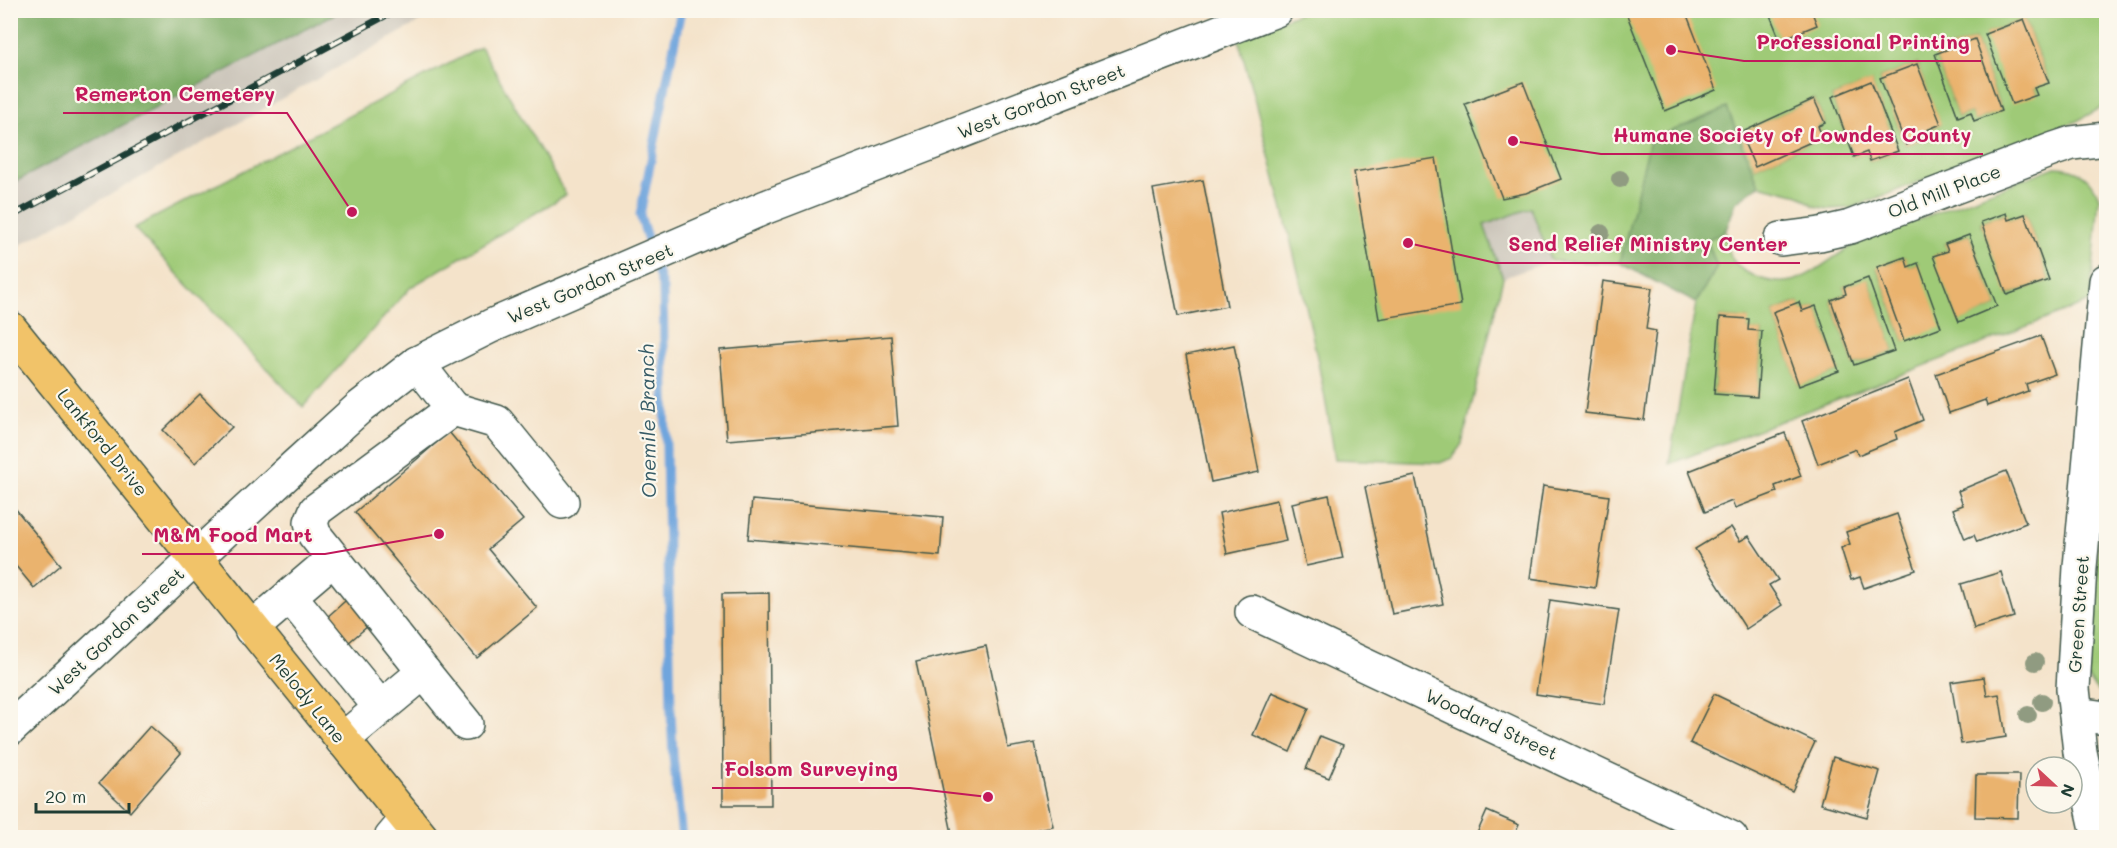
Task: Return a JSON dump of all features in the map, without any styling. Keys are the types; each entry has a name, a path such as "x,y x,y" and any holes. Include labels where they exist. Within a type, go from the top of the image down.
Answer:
{"main road":[{"name":"Lankford Drive","path":"10,328 195,556"},
{"name":"Melody Lane","path":"195,556 251,629 342,740 407,831"}],"street":[{"name":"West Gordon Street","path":"10,729 195,556 322,442 417,363 491,326 766,207 1276,10"},
{"name":"Old Mill Place","path":"1781,238 1820,234 1850,227 2054,148 2072,143 2106,139"},
{"name":"Green Street","path":"2098,837 2080,752 2091,716 2073,689 2080,567 2106,281"},
{"path":"417,363 453,409 497,422 562,502"},
{"path":"453,409 316,510 311,522 314,534 333,559 466,724"},
{"path":"322,442 354,480"},
{"path":"251,629 333,559"},
{"path":"290,596 380,707"},
{"name":"Woodard Street","path":"1252,612 1731,837"},
{"path":"342,740 424,672"}],"shaded area":[{"path":"340,11 439,11 11,250 11,184"},
{"path":"1531,207 1551,261 1503,278 1484,225"}],"green space":[{"path":"11,10 340,10 340,11 11,184"},
{"path":"1307,10 2106,11 2106,101 2101,108 2077,121 1851,208 1828,209 1814,206 1799,195 1759,185 1727,108 1651,140 1620,263 1551,261 1531,208 1484,225 1503,278 1462,444 1452,458 1440,463 1335,459 1305,300 1238,37","holes":["2024,19 2049,82 2034,88 2037,94 1986,34","1975,39 2001,110 1975,121 1971,112 1958,117 1935,54","1917,64 1940,124 1927,130 1929,136 1906,145 1880,78","1871,82 1898,151 1870,161 1867,152 1854,157 1832,97","1814,99 1825,123 1818,126 1822,137 1755,167 1741,133"]},
{"path":"481,47 566,195 411,287 303,407 134,228"},
{"path":"1727,108 1759,185 1736,202 1726,230 1707,240 1717,267 1696,303 1620,263 1650,140"},
{"path":"2055,167 2077,171 2083,175 2092,184 2099,198 2090,302 1669,464 1696,303 1717,267 1706,240 1726,230 1728,249 1742,270 1765,280 1780,282 1806,276 1858,243","holes":["2005,213 2008,220 2025,214 2049,280 2008,295 1981,222","1969,235 1997,306 1959,321 1934,256 1948,251 1945,244","1904,257 1908,267 1918,263 1904,341 1877,268","1868,279 1894,351 1854,365 1831,300 1846,294 1844,287","1798,302 1802,311 1816,306 1839,371 1799,385 1773,312","1720,317 1748,319 1748,330 1762,332 1757,397 1714,394"]},
{"path":"2106,452 2106,697 2097,691 2087,676"}],"building":[{"path":"1625,10 1685,10 1716,90 1665,111"},
{"path":"1768,10 1811,10 1817,25 1780,40"},
{"path":"2024,19 2049,83 2034,88 2037,95 2012,104 1985,34"},
{"path":"1975,39 2001,111 1974,121 1971,112 1958,117 1935,54"},
{"path":"1917,64 1941,124 1927,130 1930,136 1906,145 1880,78"},
{"path":"1871,81 1898,151 1870,161 1867,152 1854,157 1832,97"},
{"path":"1523,82 1561,179 1526,193 1502,198 1465,104"},
{"path":"1814,99 1825,123 1818,126 1822,137 1755,167 1740,133"},
{"path":"1436,158 1461,305 1379,319 1354,172"},
{"path":"1203,180 1227,306 1178,316 1153,189"},
{"path":"2006,213 2008,220 2025,214 2049,280 2007,295 1981,222"},
{"path":"1969,235 1997,306 1959,322 1933,256 1948,251 1945,244"},
{"path":"1905,257 1908,267 1918,263 1941,327 1904,341 1877,267"},
{"path":"1868,278 1894,351 1854,365 1831,300 1846,294 1844,287"},
{"path":"1603,281 1652,288 1646,329 1656,331 1644,420 1585,413"},
{"path":"1799,302 1802,311 1816,306 1839,371 1799,386 1773,312"},
{"path":"1720,317 1749,319 1748,330 1762,331 1757,397 1714,394"},
{"path":"891,336 898,426 727,440 720,350"},
{"path":"2041,336 2055,374 2026,384 2028,391 1987,406 1985,400 1949,413 1936,374"},
{"path":"1234,345 1259,472 1211,482 1186,355"},
{"path":"1908,379 1923,420 1895,432 1897,439 1858,455 1856,449 1818,464 1802,421"},
{"path":"200,394 232,427 195,463 163,430"},
{"path":"449,432 523,520 488,549 537,608 477,658 355,512"},
{"path":"1785,433 1801,476 1775,486 1777,492 1735,508 1732,501 1705,512 1689,471"},
{"path":"2006,471 2026,523 1977,542 1974,535 1965,539 1953,509 1963,505 1958,491"},
{"path":"1415,476 1443,604 1392,614 1365,487"},
{"path":"1543,486 1609,496 1595,588 1530,578"},
{"path":"1329,495 1343,558 1306,566 1292,503"},
{"path":"752,500 943,517 940,556 748,539"},
{"path":"1277,500 1286,541 1227,554 1219,513"},
{"path":"10,502 61,565 34,588 10,559"},
{"path":"1897,514 1916,570 1864,588 1860,577 1851,580 1841,548 1850,544 1846,532"},
{"path":"1731,527 1740,541 1749,536 1778,580 1769,585 1782,605 1746,629 1695,549"},
{"path":"2001,572 2014,617 1974,629 1961,584"},
{"path":"769,593 771,805 723,805 722,594"},
{"path":"353,594 375,620 348,643 326,618"},
{"path":"1550,600 1619,610 1604,704 1536,694"},
{"path":"986,646 1008,748 1035,743 1053,826 1000,838 953,838 916,662"},
{"path":"1984,677 1987,696 1999,694 2006,737 1961,744 1951,682"},
{"path":"1272,692 1309,708 1290,752 1253,735"},
{"path":"1714,694 1815,742 1792,791 1690,743"},
{"path":"150,726 181,753 130,812 99,783"},
{"path":"1320,736 1343,745 1329,778 1306,769"},
{"path":"1833,757 1880,771 1867,817 1820,804"},
{"path":"1976,775 2019,775 2018,818 1975,817"},
{"path":"1487,811 1519,825 1513,838 1475,838"}],"waterway":[{"name":"Onemile Branch","path":"681,10 640,215 663,289 671,711 673,756 682,838"}],"railway":[{"path":"10,217 396,10"}],"place":[{"name":"Professional Printing","path":"1671,50"},
{"name":"Humane Society of Lowndes County","path":"1513,141"},
{"name":"Remerton Cemetery","path":"352,212"},
{"name":"Send Relief Ministry Center","path":"1408,243"},
{"name":"M&M Food Mart","path":"439,534"},
{"name":"Folsom Surveying","path":"988,797"}]}
